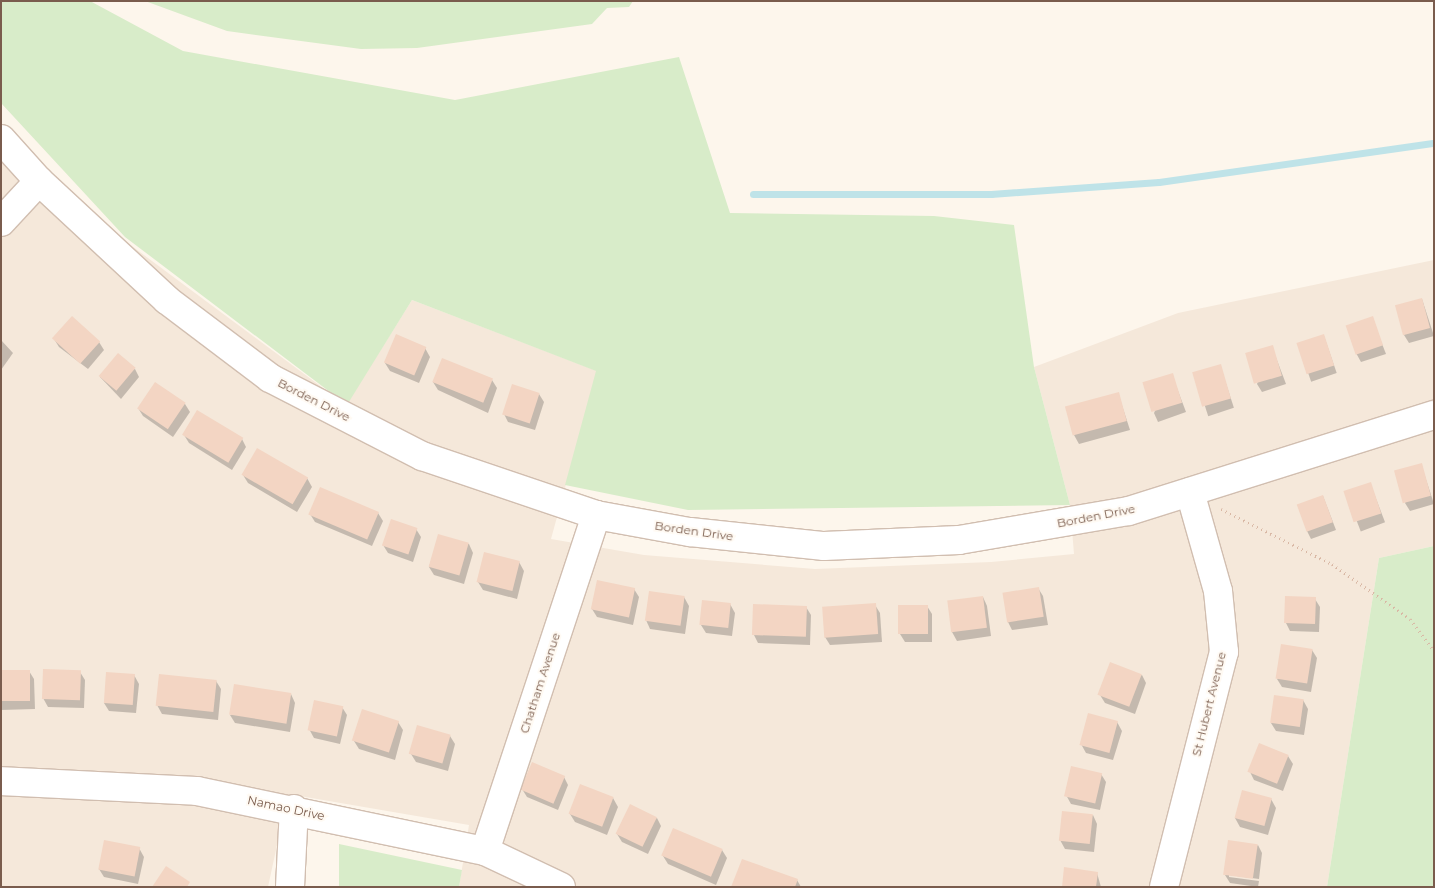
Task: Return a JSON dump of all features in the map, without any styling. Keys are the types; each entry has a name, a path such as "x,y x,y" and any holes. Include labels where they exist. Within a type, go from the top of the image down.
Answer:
{"street":[{"name":"Borden Drive","path":"1,139 39,181 166,300 270,378 422,456 596,515 690,532 824,546 959,540 1130,511 1434,414"},
{"path":"1,222 39,181"},
{"name":"St Hubert Avenue","path":"1164,887 1224,652 1218,591 1190,492"},
{"name":"Chatham Avenue","path":"485,851 596,515"},
{"name":"Namao Drive","path":"1,781 196,790 294,809 485,851 561,887"},
{"path":"290,887 294,809"}],"path":[{"path":"1190,492 1253,527 1332,564 1410,620 1434,651"}],"shaded area":[{"path":"1,139 28,169 346,405 412,300 597,371 551,539 644,555 815,569 991,562 1074,554 1070,505 1034,367 1178,313 1434,260 1434,546 1379,558 1327,887 459,887 469,825 288,794 268,887 1,887"}],"green space":[{"path":"1,1 90,1 183,51 455,100 679,57 730,213 934,216 1014,225 1034,367 1070,505 688,510 565,485 596,371 412,300 347,405 125,237 1,103"},
{"path":"145,1 633,1 629,7 607,8 592,24 417,48 361,49 227,31"},
{"path":"1434,546 1434,887 1327,887 1379,558"},
{"path":"339,844 462,870 459,887 339,887"}],"building":[{"path":"1422,298 1430,328 1403,335 1395,305"},
{"path":"72,316 100,341 80,364 52,338"},
{"path":"1373,316 1383,345 1356,355 1346,325"},
{"path":"396,334 426,347 414,375 384,363"},
{"path":"1324,334 1334,365 1307,374 1296,343"},
{"path":"1273,345 1282,376 1254,384 1245,353"},
{"path":"118,353 136,368 116,391 99,376"},
{"path":"442,358 493,379 483,403 432,382"},
{"path":"1221,364 1231,399 1202,407 1192,372"},
{"path":"1173,373 1182,403 1151,412 1142,382"},
{"path":"155,382 186,403 168,429 137,409"},
{"path":"512,384 540,393 530,423 502,414"},
{"path":"1119,392 1127,421 1073,435 1065,406"},
{"path":"197,410 243,438 228,463 182,435"},
{"path":"257,448 308,478 293,504 242,475"},
{"path":"1422,463 1431,496 1403,503 1394,471"},
{"path":"1371,482 1381,513 1354,522 1343,491"},
{"path":"320,487 379,512 367,540 308,515"},
{"path":"1323,495 1333,522 1307,532 1297,505"},
{"path":"391,519 417,528 408,555 382,545"},
{"path":"438,534 469,543 459,576 429,567"},
{"path":"484,552 520,561 512,591 477,582"},
{"path":"597,580 635,588 629,617 591,609"},
{"path":"1039,587 1044,617 1007,622 1002,593"},
{"path":"649,591 685,596 680,626 645,621"},
{"path":"983,596 987,628 951,632 947,600"},
{"path":"1285,596 1316,597 1315,624 1284,623"},
{"path":"702,600 731,603 728,628 699,625"},
{"path":"876,603 878,634 824,638 822,607"},
{"path":"753,604 807,606 806,637 752,635"},
{"path":"898,605 928,605 928,634 898,634"},
{"path":"1281,644 1313,649 1307,684 1276,679"},
{"path":"1110,662 1142,674 1129,707 1097,695"},
{"path":"43,669 81,670 80,700 42,699"},
{"path":"1,670 30,670 30,701 1,701"},
{"path":"106,672 135,674 133,705 104,703"},
{"path":"159,674 217,680 213,712 156,706"},
{"path":"234,684 291,693 286,724 229,715"},
{"path":"1274,695 1304,699 1300,727 1270,723"},
{"path":"314,700 343,706 337,737 308,730"},
{"path":"362,709 399,721 389,752 352,740"},
{"path":"1088,713 1118,721 1109,753 1079,745"},
{"path":"417,725 451,735 442,763 409,754"},
{"path":"1259,743 1289,755 1277,784 1247,772"},
{"path":"532,762 565,776 553,804 520,790"},
{"path":"1071,766 1102,773 1095,803 1064,796"},
{"path":"580,784 614,797 602,827 569,814"},
{"path":"1242,790 1272,798 1264,826 1234,818"},
{"path":"630,804 657,817 642,847 616,834"},
{"path":"1062,811 1093,814 1090,844 1059,841"},
{"path":"673,828 723,849 711,877 661,856"},
{"path":"104,840 140,847 135,877 98,869"},
{"path":"1228,840 1258,844 1253,879 1223,875"},
{"path":"742,859 798,879 795,887 731,887"},
{"path":"166,866 190,882 187,887 152,887"},
{"path":"1064,867 1098,872 1096,887 1062,887"}],"waterway":[{"path":"753,194 991,194 1159,182 1434,143"}]}
